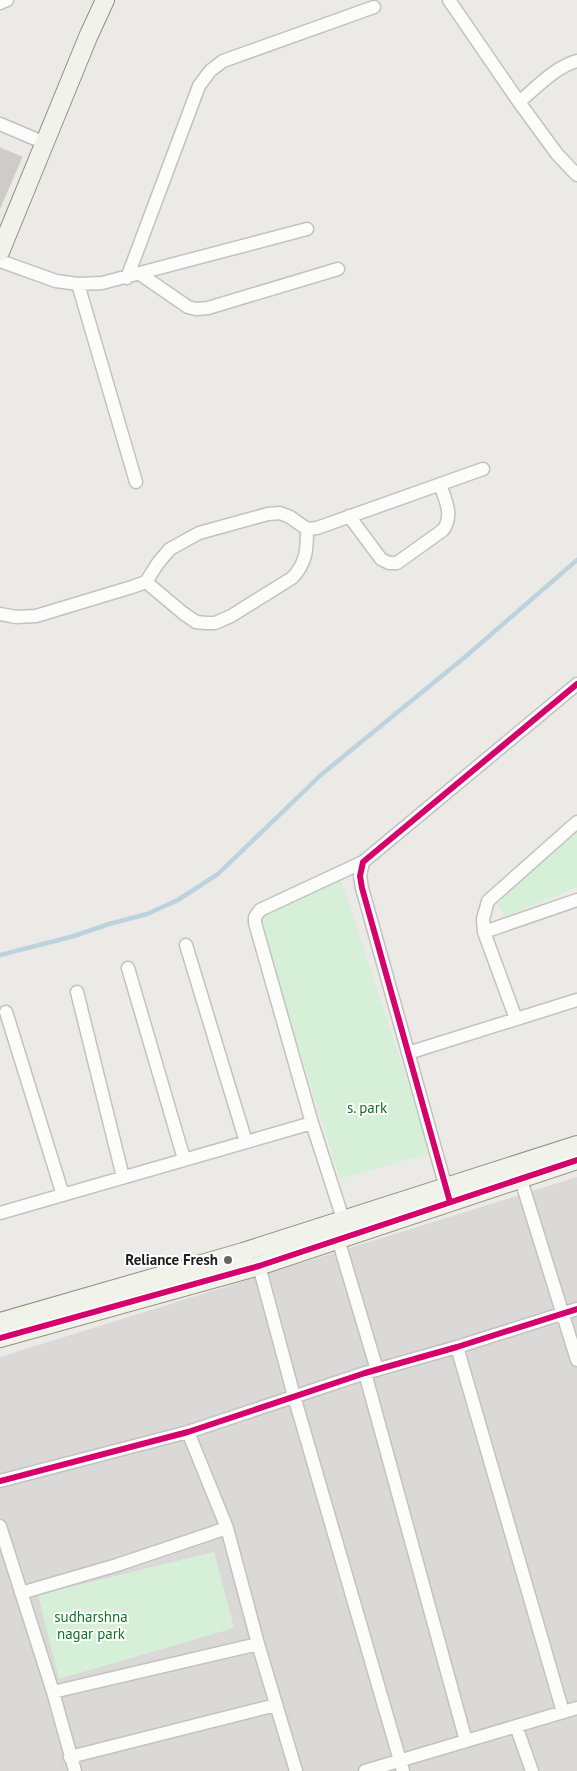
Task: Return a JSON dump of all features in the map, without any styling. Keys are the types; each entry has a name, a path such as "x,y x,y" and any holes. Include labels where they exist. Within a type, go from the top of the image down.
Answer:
{"street":[{"path":"0,3 7,0"},
{"path":"0,252 88,36 105,0"},
{"path":"449,0 557,154 577,175"},
{"path":"127,278 199,86 210,70 223,61 374,7"},
{"path":"519,102 558,71 577,61"},
{"path":"0,124 45,143"},
{"path":"0,261 56,281 78,284 102,283 127,278 307,229"},
{"path":"140,274 181,304 196,309 208,308 338,269"},
{"path":"78,284 136,482"},
{"path":"0,614 16,617 36,616 146,582 170,549 199,533 268,514 280,514 290,517 307,528 317,528 483,469"},
{"path":"349,516 382,559 389,563 397,563 443,530 449,522 449,512 440,484"},
{"path":"146,582 196,622 215,623 231,616 297,573 302,567 307,552 307,528"},
{"path":"343,1219 312,1123 255,923 255,917 260,910 363,862 577,684"},
{"path":"516,1018 484,932 483,918 488,901 577,822"},
{"path":"363,862 360,876 362,888 447,1194"},
{"path":"484,932 577,900"},
{"path":"186,945 246,1142"},
{"path":"128,968 184,1160"},
{"path":"77,992 123,1177"},
{"path":"408,1053 577,1000"},
{"path":"6,1012 63,1194"},
{"path":"0,1213 312,1123"},
{"path":"0,1338 259,1266 338,1240 447,1194 577,1145"},
{"path":"0,1322 244,1252 343,1219 447,1194 521,1180 577,1160"},
{"path":"521,1180 577,1360"},
{"path":"338,1240 466,1741"},
{"path":"259,1266 294,1396 402,1766"},
{"path":"0,1481 188,1432 294,1396 577,1309"},
{"path":"457,1347 563,1712"},
{"path":"188,1432 226,1528 296,1771"},
{"path":"0,1526 53,1692 75,1771"},
{"path":"21,1593 117,1565 226,1528"},
{"path":"53,1692 258,1644"},
{"path":"70,1757 276,1705"},
{"path":"364,1771 402,1766 466,1741 577,1708"},
{"path":"516,1726 532,1771"}],"shaded area":[{"path":"577,1177 577,1771 0,1771 0,1357"}],"green space":[{"path":"577,832 577,887 506,916 498,906 506,892"},
{"name":"s. park","path":"339,874 431,1153 340,1179 254,905"},
{"name":"sudharshna nagar park","path":"214,1552 234,1628 59,1679 38,1595"}],"building":[{"path":"0,148 22,157 0,208"}],"waterway":[{"path":"0,955 74,936 147,914 178,900 218,874 322,774 465,657 577,560"}],"cycle path":[{"path":"450,1202 362,888 360,876 363,862 577,684"},
{"path":"0,1338 259,1266 577,1160"},
{"path":"0,1481 188,1432 365,1373 457,1347 577,1309"}],"place":[{"name":"Reliance Fresh","path":"228,1260"}]}
